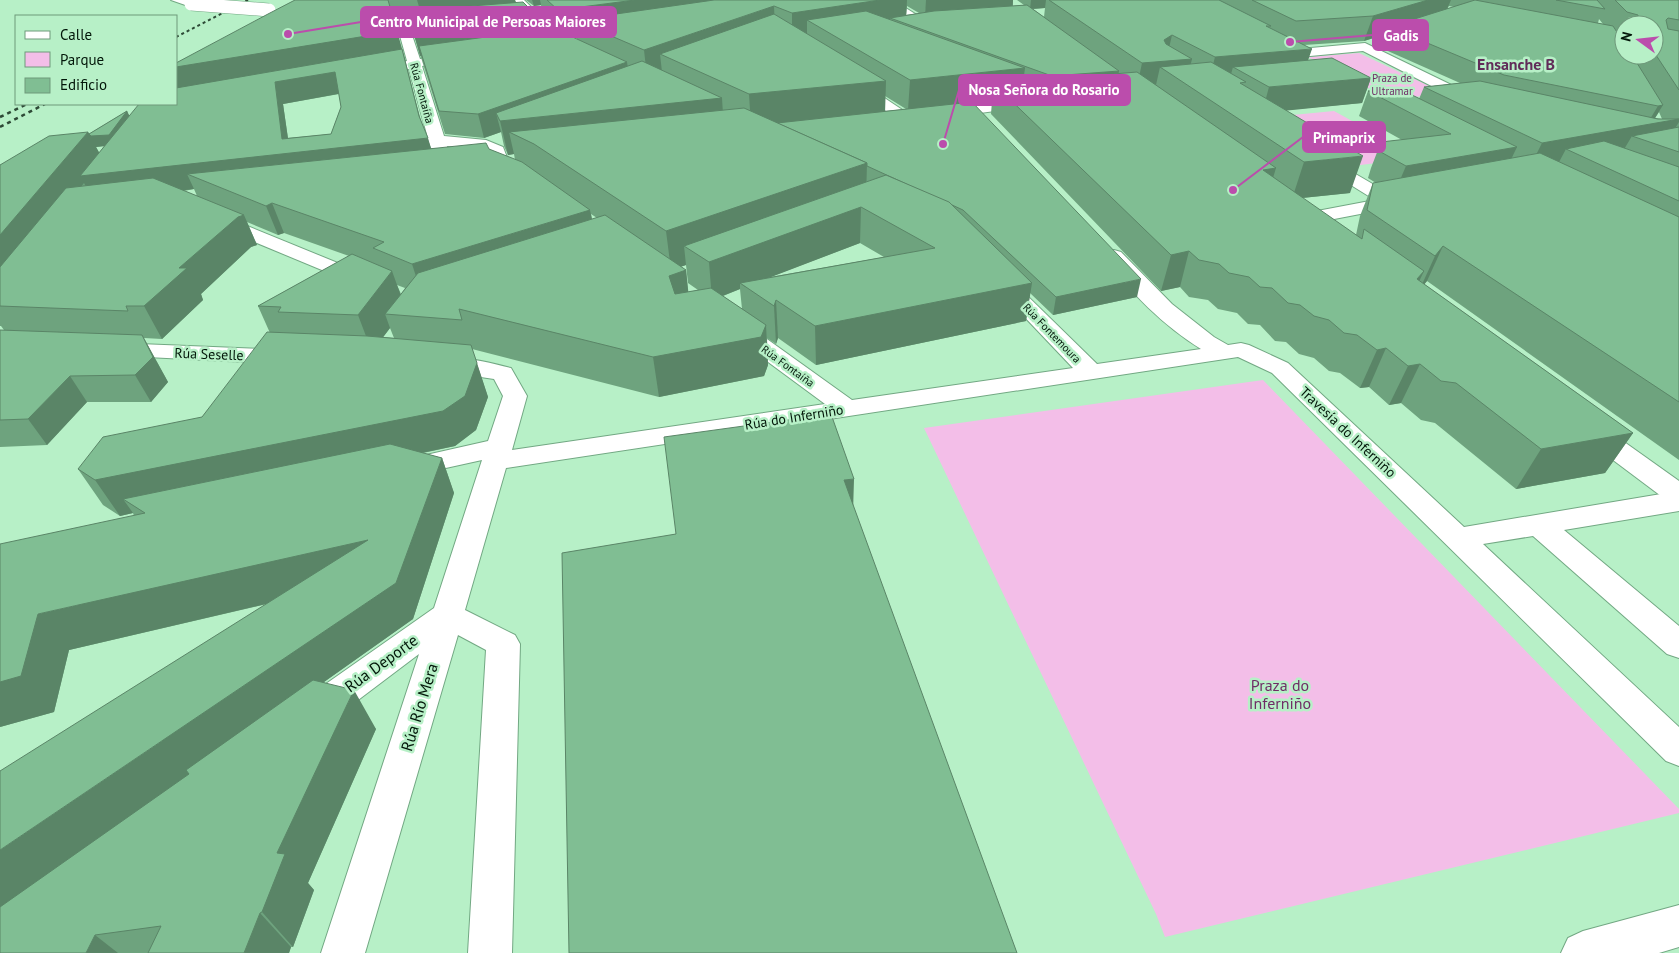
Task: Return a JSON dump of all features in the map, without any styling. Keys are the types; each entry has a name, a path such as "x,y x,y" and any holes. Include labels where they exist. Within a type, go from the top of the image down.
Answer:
{"street":[{"path":"885,0 928,21 904,25"},
{"path":"184,1 228,7 274,10"},
{"path":"514,7 530,13 559,42 594,59"},
{"path":"530,13 550,10"},
{"path":"346,17 422,23 462,19"},
{"name":"Rúa Fontaíña","path":"402,22 435,140 486,145"},
{"path":"540,44 588,38"},
{"path":"1314,67 1285,52 1365,48 1382,42"},
{"path":"1365,48 1467,98 1486,102"},
{"path":"358,73 474,54"},
{"path":"839,75 905,117"},
{"path":"876,120 1044,99 1022,91"},
{"path":"1439,101 1467,98"},
{"path":"975,109 989,123"},
{"path":"486,145 505,137"},
{"path":"430,171 453,169 435,140"},
{"path":"486,145 497,151 491,165"},
{"path":"1306,150 1392,203"},
{"path":"491,165 517,162"},
{"path":"491,165 503,171 535,176"},
{"path":"1327,236 1295,213 1392,203 1421,198"},
{"path":"197,211 385,289"},
{"path":"1103,244 1166,314 1197,338 1223,352"},
{"name":"Rúa Fontemoura","path":"994,273 1091,372 1223,352"},
{"name":"Rúa Fontaíña","path":"725,320 848,409"},
{"name":"Rúa Seselle","path":"97,349 311,358"},
{"name":"Travesía do Inferniño","path":"1223,352 1241,350 1280,368 1679,750"},
{"path":"419,364 467,367 503,373 516,396 499,454"},
{"name":"Rúa do Inferniño","path":"376,474 499,454 848,409 1091,372"},
{"path":"1576,420 1679,496"},
{"name":"Rúa Río Mera","path":"343,953 447,614 499,454"},
{"path":"1459,538 1679,501"},
{"path":"1539,525 1679,645"},
{"path":"447,614 503,644 490,953"},
{"name":"Rúa Deporte","path":"287,732 447,614"},
{"path":"1583,953 1679,926"}],"green space":[{"name":"Praza de Ultramar","path":"1359,53 1446,94 1390,99 1308,57"},
{"path":"1334,111 1419,158 1352,166 1272,117"},
{"name":"Praza do Inferniño","path":"1263,380 1679,809 1679,813 1165,937 1156,914 924,428"}],"building":[{"path":"295,0 388,0 397,31 178,67 178,62"},
{"path":"547,0 635,0 558,10"},
{"path":"714,0 880,0 792,13 774,6 644,50 574,20"},
{"path":"1049,0 1219,0 1312,49 1215,57 1172,35 1164,40 1166,44 1192,59 1142,63"},
{"path":"1252,0 1428,0 1373,16 1296,21"},
{"path":"1475,0 1613,26 1614,65 1638,65 1663,105 1658,106 1504,75 1389,27"},
{"path":"1556,0 1597,0 1605,9"},
{"path":"1615,0 1679,0 1679,20 1668,18 1666,20 1668,29 1679,31 1679,90 1663,65 1664,15 1638,15 1627,12"},
{"path":"523,2 542,21 415,38 407,11"},
{"path":"1027,5 1119,71 1052,76 890,18 934,11"},
{"path":"866,11 1025,68 910,80 807,20"},
{"path":"774,14 886,81 749,94 660,54"},
{"path":"553,28 627,62 478,114 439,111 419,46"},
{"path":"402,49 419,116 428,138 80,176 138,105 178,105 178,88","holes":["335,72 341,107 331,134 282,139 275,82"]},
{"path":"1332,58 1371,78 1269,87 1233,67"},
{"path":"642,61 722,98 500,121 496,113"},
{"path":"1211,62 1246,82 1240,83 1363,156 1304,162 1160,67"},
{"path":"1137,72 1276,168 1263,170 1362,239 1364,229 1424,271 1417,279 1633,433 1541,449 1456,383 1441,381 1420,364 1408,366 1386,348 1377,350 1357,335 1344,333 1329,320 1314,316 1300,305 1288,303 1272,288 1260,287 1249,277 1229,273 1219,264 1199,260 1189,251 1171,255 994,84"},
{"path":"1480,81 1658,119 1679,119 1542,143 1424,87"},
{"path":"1398,88 1517,147 1406,166 1379,151 1381,142 1451,134 1368,91"},
{"path":"972,102 1141,279 1056,297 963,210 867,166 867,163 777,123"},
{"path":"744,108 867,163 666,231 534,144 509,132"},
{"path":"127,111 109,135 91,136 89,134"},
{"path":"1679,127 1679,152 1632,136"},
{"path":"88,132 0,235 0,165 49,136"},
{"path":"1604,141 1679,167 1679,201 1566,149"},
{"path":"486,143 489,149 522,162 590,210 412,264 373,248 384,242 272,203 266,206 187,174"},
{"path":"1540,153 1679,217 1679,402 1443,246 1435,256 1367,210 1373,183"},
{"path":"886,175 949,202 1032,283 815,326 776,300 774,306 740,283 935,248 861,207 709,262 684,246"},
{"path":"153,178 244,215 238,217 179,268 187,268 144,306 126,306 128,311 0,306 0,267 66,188"},
{"path":"605,215 686,270 669,276 675,294 711,288 766,325 761,337 653,357 459,309 462,320 385,314 418,273"},
{"path":"352,254 392,271 358,315 278,312 281,307 258,306"},
{"path":"0,330 142,335 153,357 135,375 70,376 28,419 0,420"},
{"path":"267,332 367,336 471,345 477,363 465,396 443,411 95,480 78,469 103,437 202,417"},
{"path":"831,414 854,479 844,480 1017,953 569,953 562,553 676,534 664,437"},
{"path":"390,444 442,458 396,583 0,850 0,771 368,540 38,614 21,676 0,682 0,544 145,513 123,499"},
{"path":"313,680 354,690 277,853 285,854 244,953 148,953 161,926 95,935 86,953 0,953 0,907 189,774 186,770"}],"railway":[{"path":"178,36 248,0"},
{"path":"0,117 25,105"},
{"path":"0,127 43,105"}],"place":[{"name":"Centro Municipal de Persoas Maiores","path":"288,34"},
{"name":"Gadis","path":"1290,42"},
{"name":"Nosa Señora do Rosario","path":"943,144"},
{"name":"Primaprix","path":"1233,190"}],"district":[{"name":"Ensanche B","path":"1516,64"}]}
